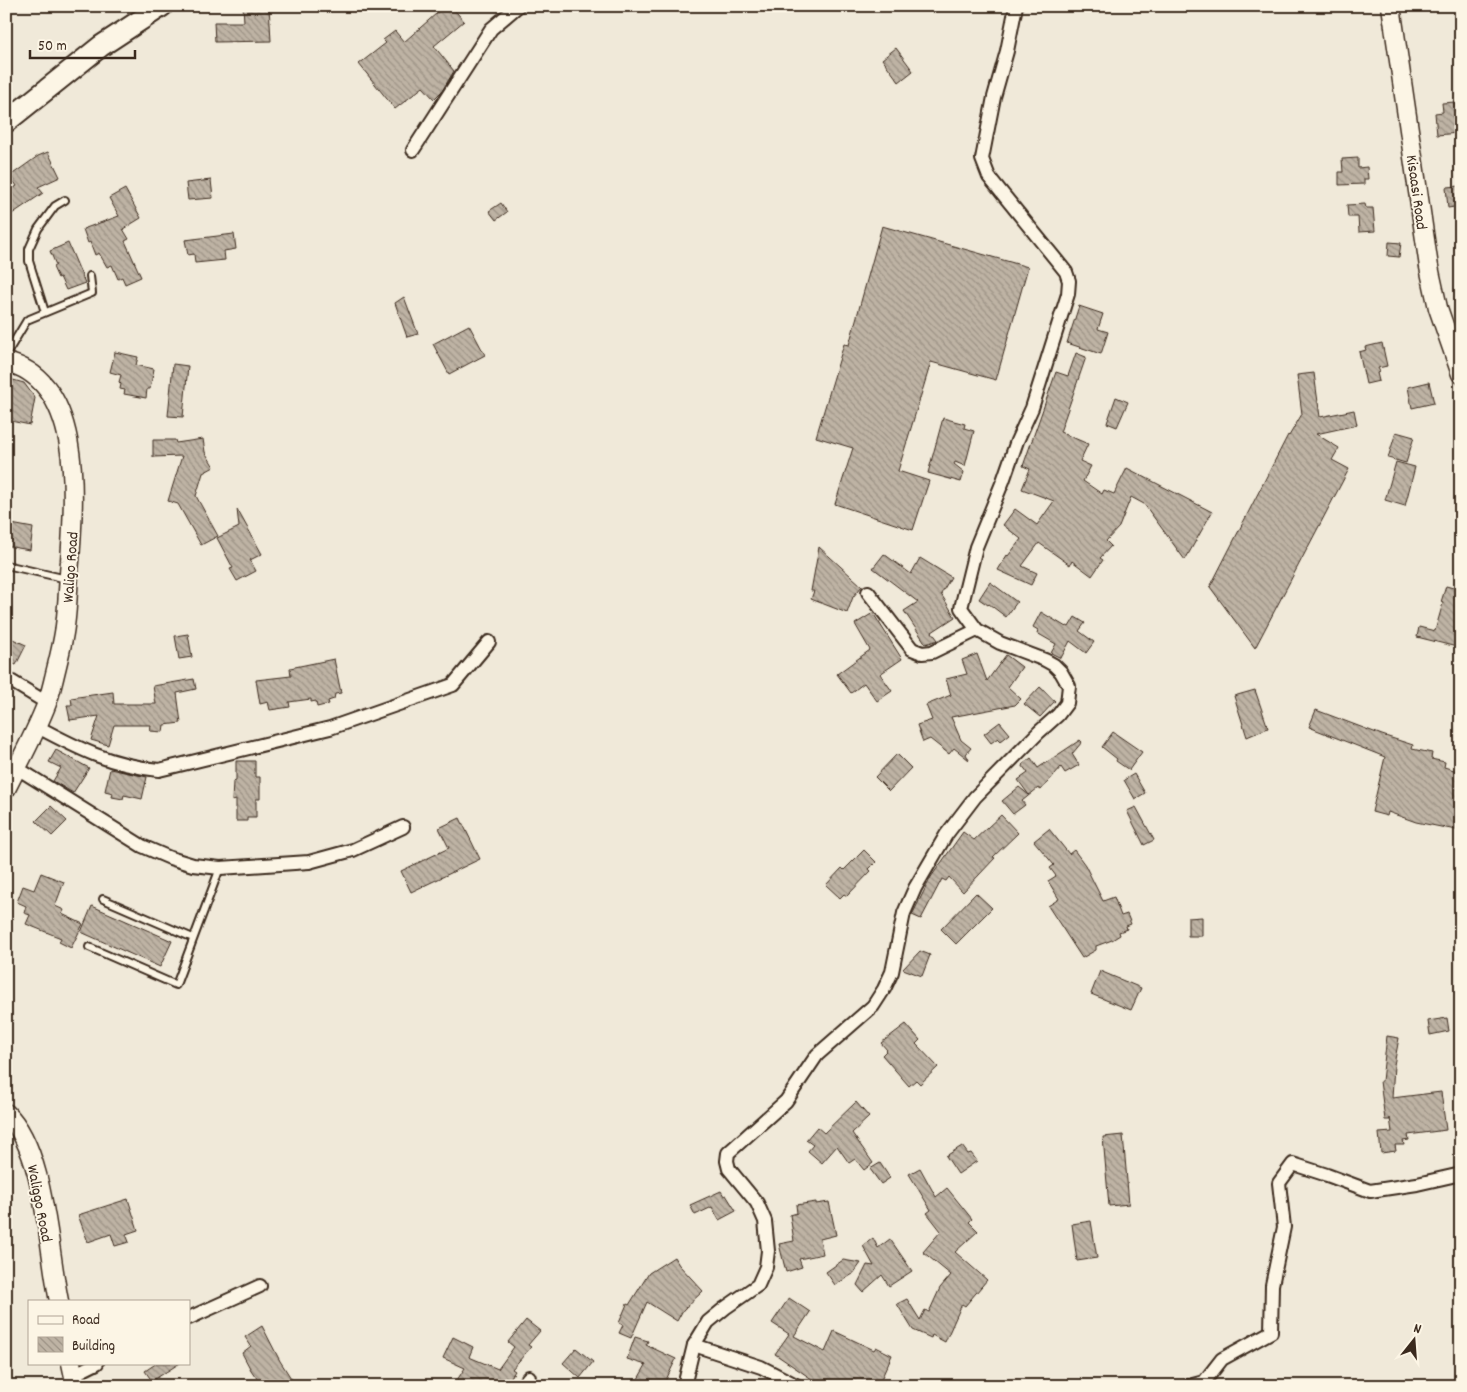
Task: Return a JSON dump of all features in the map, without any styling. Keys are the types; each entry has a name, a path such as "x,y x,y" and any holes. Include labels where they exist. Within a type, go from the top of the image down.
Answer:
{"main road":[{"path":"6,122 101,46 162,6"}],"street":[{"path":"413,150 492,29 518,6"},
{"path":"684,1386 694,1345 708,1322 724,1308 758,1285 766,1267 768,1251 765,1221 757,1203 729,1168 726,1161 728,1153 786,1101 817,1055 873,1006 892,972 904,913 915,888 946,834 976,797 1058,715 1067,702 1069,686 1061,672 1054,665 1000,643 977,630 961,608 976,547 1004,481 1017,441 1032,408 1068,294 1066,272 989,177 982,159 994,97 1007,51 1016,6"},
{"name":"Kisaasi Road","path":"1391,6 1429,267 1438,308 1461,374"},
{"name":"Waligo Road","path":"6,362 16,364 31,372 47,388 62,416 71,451 74,502 65,625 47,703 6,789"},
{"path":"868,592 912,649 922,653 932,652 977,630"},
{"path":"36,726 82,751 134,768 159,770 310,734 453,685 490,642"},
{"path":"6,678 47,703"},
{"path":"17,768 142,846 192,865 220,868 309,862 354,850 403,827"},
{"name":"Waliggo Road","path":"6,1113 12,1118 25,1137 35,1163 59,1300"},
{"path":"1188,1386 1204,1382 1222,1359 1271,1332 1272,1284 1284,1227 1279,1183 1293,1164 1370,1191 1417,1184 1461,1174"},
{"path":"190,1318 260,1286"},
{"path":"694,1345 761,1367 798,1386"},
{"path":"73,1375 95,1364"}],"lane":[{"path":"45,312 29,261 29,249 38,229 55,206 65,200"},
{"path":"6,355 27,320 92,293 90,276"},
{"path":"6,565 68,579"},
{"path":"89,947 176,985 220,868"},
{"path":"103,899 193,938"}],"building":[{"path":"243,6 269,6 271,41 215,42 214,22 244,22"},
{"path":"445,6 451,6 464,21 434,46 454,71 442,91 434,99 423,87 395,109 359,64 386,43 383,40 395,31 404,42"},
{"path":"896,48 913,71 899,82 882,59"},
{"path":"1455,102 1458,133 1437,135 1435,113 1443,112 1442,103"},
{"path":"48,152 60,177 38,187 43,193 6,218 6,193 17,186 10,176 38,156"},
{"path":"1358,158 1358,168 1367,167 1368,179 1364,179 1364,184 1339,185 1339,172 1343,172 1342,159"},
{"path":"211,180 213,198 188,200 186,183"},
{"path":"1461,186 1461,206 1448,208 1446,187"},
{"path":"125,189 141,218 123,229 129,239 125,241 141,277 125,284 122,277 118,279 112,265 107,267 99,253 95,255 83,229 119,216 109,198"},
{"path":"501,203 507,212 496,220 489,211"},
{"path":"1365,204 1366,208 1373,208 1375,231 1359,232 1358,217 1348,217 1347,205"},
{"path":"882,226 1028,267 996,380 931,362 898,471 929,481 913,530 835,504 853,448 816,437 844,344 849,345"},
{"path":"234,234 236,249 224,251 225,260 195,263 194,254 188,255 185,240"},
{"path":"1389,242 1401,243 1399,257 1388,256"},
{"path":"68,243 85,283 66,290 53,267 56,265 50,251"},
{"path":"404,297 418,334 407,337 395,303"},
{"path":"1079,306 1103,314 1098,329 1108,332 1101,354 1067,343"},
{"path":"469,325 485,355 449,374 433,344"},
{"path":"1382,343 1387,366 1378,368 1380,372 1377,373 1379,381 1366,384 1359,352 1366,350 1365,347"},
{"path":"115,352 138,357 136,365 154,369 146,398 124,394 125,390 120,389 121,375 110,372"},
{"path":"1076,353 1086,357 1060,432 1088,444 1080,461 1091,466 1083,481 1102,494 1104,490 1114,494 1127,468 1212,512 1185,560 1144,504 1131,497 1119,527 1106,541 1111,546 1100,558 1103,560 1092,576 1072,561 1070,565 1039,543 1022,566 1037,573 1031,585 998,570 1007,555 1021,539 1003,525 1015,509 1037,525 1054,501 1022,489 1030,469 1023,466 1056,372 1068,376"},
{"path":"173,364 188,366 183,417 168,416"},
{"path":"1314,373 1320,417 1354,410 1357,425 1316,434 1339,448 1332,460 1349,469 1255,648 1210,587 1288,435 1302,414 1297,375"},
{"path":"6,378 24,383 35,398 30,425 6,420"},
{"path":"1429,382 1434,403 1412,408 1408,387"},
{"path":"1116,397 1128,402 1117,427 1107,423"},
{"path":"943,418 965,424 964,428 974,431 965,466 955,462 954,464 964,472 961,482 928,473"},
{"path":"1396,432 1414,437 1406,463 1388,458"},
{"path":"203,439 205,452 214,467 203,473 196,496 218,536 201,545 178,504 168,501 182,456 153,457 153,440 175,440 176,443"},
{"path":"1396,462 1415,467 1405,506 1385,500"},
{"path":"237,509 262,554 250,560 256,571 237,581 230,569 233,568 217,538 239,527"},
{"path":"6,523 33,528 30,550 6,546"},
{"path":"819,547 862,586 853,597 847,613 811,599 814,591 811,591"},
{"path":"884,554 911,574 920,558 951,577 941,594 955,617 932,632 938,640 926,644 904,611 918,602 873,568"},
{"path":"990,582 1017,602 1006,617 979,599"},
{"path":"1446,586 1461,590 1461,648 1417,637 1419,627 1435,631"},
{"path":"1041,612 1066,627 1069,627 1075,617 1085,623 1079,631 1094,642 1086,653 1070,641 1061,658 1051,653 1056,644 1037,633 1038,630 1033,627"},
{"path":"873,613 902,659 880,674 892,691 877,701 864,683 851,693 837,674 870,650 855,624"},
{"path":"188,634 192,657 179,659 175,636"},
{"path":"6,636 26,645 16,665 6,661"},
{"path":"977,654 987,681 1006,655 1022,667 1008,687 1021,699 1015,705 951,717 961,740 971,748 966,754 969,760 954,748 949,754 930,739 923,742 917,725 932,720 926,705 951,695 946,679 967,674 962,660"},
{"path":"334,659 341,693 335,694 334,699 328,701 329,704 317,707 316,701 311,702 311,699 289,702 290,707 270,710 268,702 260,704 256,680 291,676 290,668"},
{"path":"194,679 196,689 177,693 181,723 164,725 163,732 150,731 151,725 114,725 108,745 91,740 99,716 70,720 67,705 72,705 71,698 113,692 114,704 156,704 153,686"},
{"path":"1040,687 1055,701 1040,717 1024,704"},
{"path":"1255,690 1268,728 1247,737 1234,696"},
{"path":"1316,710 1413,745 1412,749 1432,753 1431,759 1445,762 1444,767 1461,772 1461,812 1456,830 1416,822 1388,812 1387,816 1372,812 1385,757 1309,727"},
{"path":"1000,722 1010,734 1001,741 998,738 991,743 984,734"},
{"path":"1113,732 1142,752 1129,770 1116,761 1117,759 1102,747"},
{"path":"1080,740 1082,742 1072,754 1079,765 1065,773 1061,767 1041,790 1038,788 1022,801 1025,805 1013,814 1002,801 1019,787 1029,795 1018,780 1028,773 1022,765 1031,758 1038,768"},
{"path":"56,750 89,768 73,793 53,781 61,768 49,762"},
{"path":"897,754 911,768 889,791 875,777"},
{"path":"236,761 255,761 255,777 260,777 260,799 256,799 256,817 247,817 247,821 236,821 236,800 232,801 233,782 236,781"},
{"path":"110,769 147,777 142,799 124,795 123,799 112,797 113,793 105,791"},
{"path":"1134,774 1145,793 1135,799 1124,780"},
{"path":"51,806 67,821 52,836 36,821"},
{"path":"1136,807 1154,840 1144,845 1127,811"},
{"path":"1001,815 1018,833 993,857 995,858 963,892 949,877 946,881 942,879 921,919 912,915 931,877 963,832 974,840"},
{"path":"460,818 480,859 411,892 401,871 449,848 439,828"},
{"path":"1049,829 1069,854 1074,850 1085,865 1103,901 1114,897 1121,916 1127,914 1131,924 1126,926 1127,929 1119,932 1120,935 1096,946 1096,950 1082,958 1048,906 1059,899 1048,881 1056,876 1050,868 1054,865 1034,841"},
{"path":"864,850 876,862 869,869 871,871 847,896 844,894 840,898 826,885 842,868 844,870"},
{"path":"41,873 64,882 55,906 64,910 62,914 83,924 71,948 59,942 61,938 26,924 30,915 24,913 26,906 17,902 23,886 34,890"},
{"path":"976,893 992,908 956,944 941,929"},
{"path":"92,906 172,941 160,967 81,932"},
{"path":"1202,917 1202,936 1188,936 1188,918"},
{"path":"920,951 930,955 922,976 903,969"},
{"path":"1100,971 1141,988 1131,1010 1091,994"},
{"path":"1447,1018 1449,1031 1430,1035 1428,1021"},
{"path":"906,1024 920,1040 916,1044 938,1067 920,1084 916,1080 909,1086 882,1055 887,1050 881,1043"},
{"path":"1387,1036 1399,1038 1394,1065 1392,1098 1441,1092 1446,1130 1408,1135 1409,1140 1403,1141 1404,1145 1395,1145 1396,1151 1381,1153 1379,1133 1392,1132 1390,1118 1390,1120 1385,1120 1380,1081 1382,1081"},
{"path":"856,1102 869,1117 852,1133 873,1163 864,1170 855,1159 849,1163 837,1146 822,1163 808,1151 813,1145 806,1140 817,1127 824,1133"},
{"path":"1123,1135 1129,1204 1109,1206 1103,1137"},
{"path":"962,1146 977,1161 958,1174 946,1156"},
{"path":"880,1163 890,1178 881,1184 870,1169"},
{"path":"920,1168 936,1197 947,1188 972,1219 969,1222 978,1231 955,1252 987,1280 965,1306 962,1304 945,1342 932,1335 931,1338 913,1330 897,1304 907,1299 920,1320 925,1310 929,1312 940,1288 951,1275 923,1252 941,1231 927,1213 931,1210 909,1174"},
{"path":"721,1191 724,1196 726,1195 736,1211 719,1220 712,1207 695,1215 690,1205"},
{"path":"128,1199 138,1230 126,1234 129,1242 115,1246 111,1234 88,1242 78,1215"},
{"path":"816,1202 816,1204 829,1202 836,1235 820,1239 823,1254 799,1259 802,1267 786,1272 779,1244 794,1241 790,1215 797,1213 796,1205"},
{"path":"1091,1221 1097,1258 1077,1261 1072,1224"},
{"path":"873,1238 878,1248 890,1239 912,1271 889,1286 882,1275 863,1292 857,1285 867,1265 874,1266 863,1246"},
{"path":"674,1257 703,1291 683,1310 677,1321 647,1302 631,1338 619,1333 623,1325 619,1323 627,1304 629,1305 649,1273"},
{"path":"843,1260 861,1263 853,1274 835,1285 826,1272"},
{"path":"789,1298 810,1312 794,1336 825,1352 834,1331 874,1350 876,1347 892,1355 878,1386 822,1386 775,1354 789,1334 772,1323"},
{"path":"526,1320 540,1331 528,1345 531,1347 512,1369 515,1371 505,1386 453,1386 465,1368 443,1358 453,1337 473,1347 469,1357 498,1369 514,1347 508,1342"},
{"path":"262,1326 280,1361 296,1386 262,1386 251,1370 242,1353 251,1346 245,1337"},
{"path":"635,1337 648,1341 646,1345 676,1359 663,1386 634,1386 646,1365 627,1359"},
{"path":"576,1348 593,1362 580,1378 563,1363"},
{"path":"156,1364 178,1364 152,1381 145,1371"}]}
